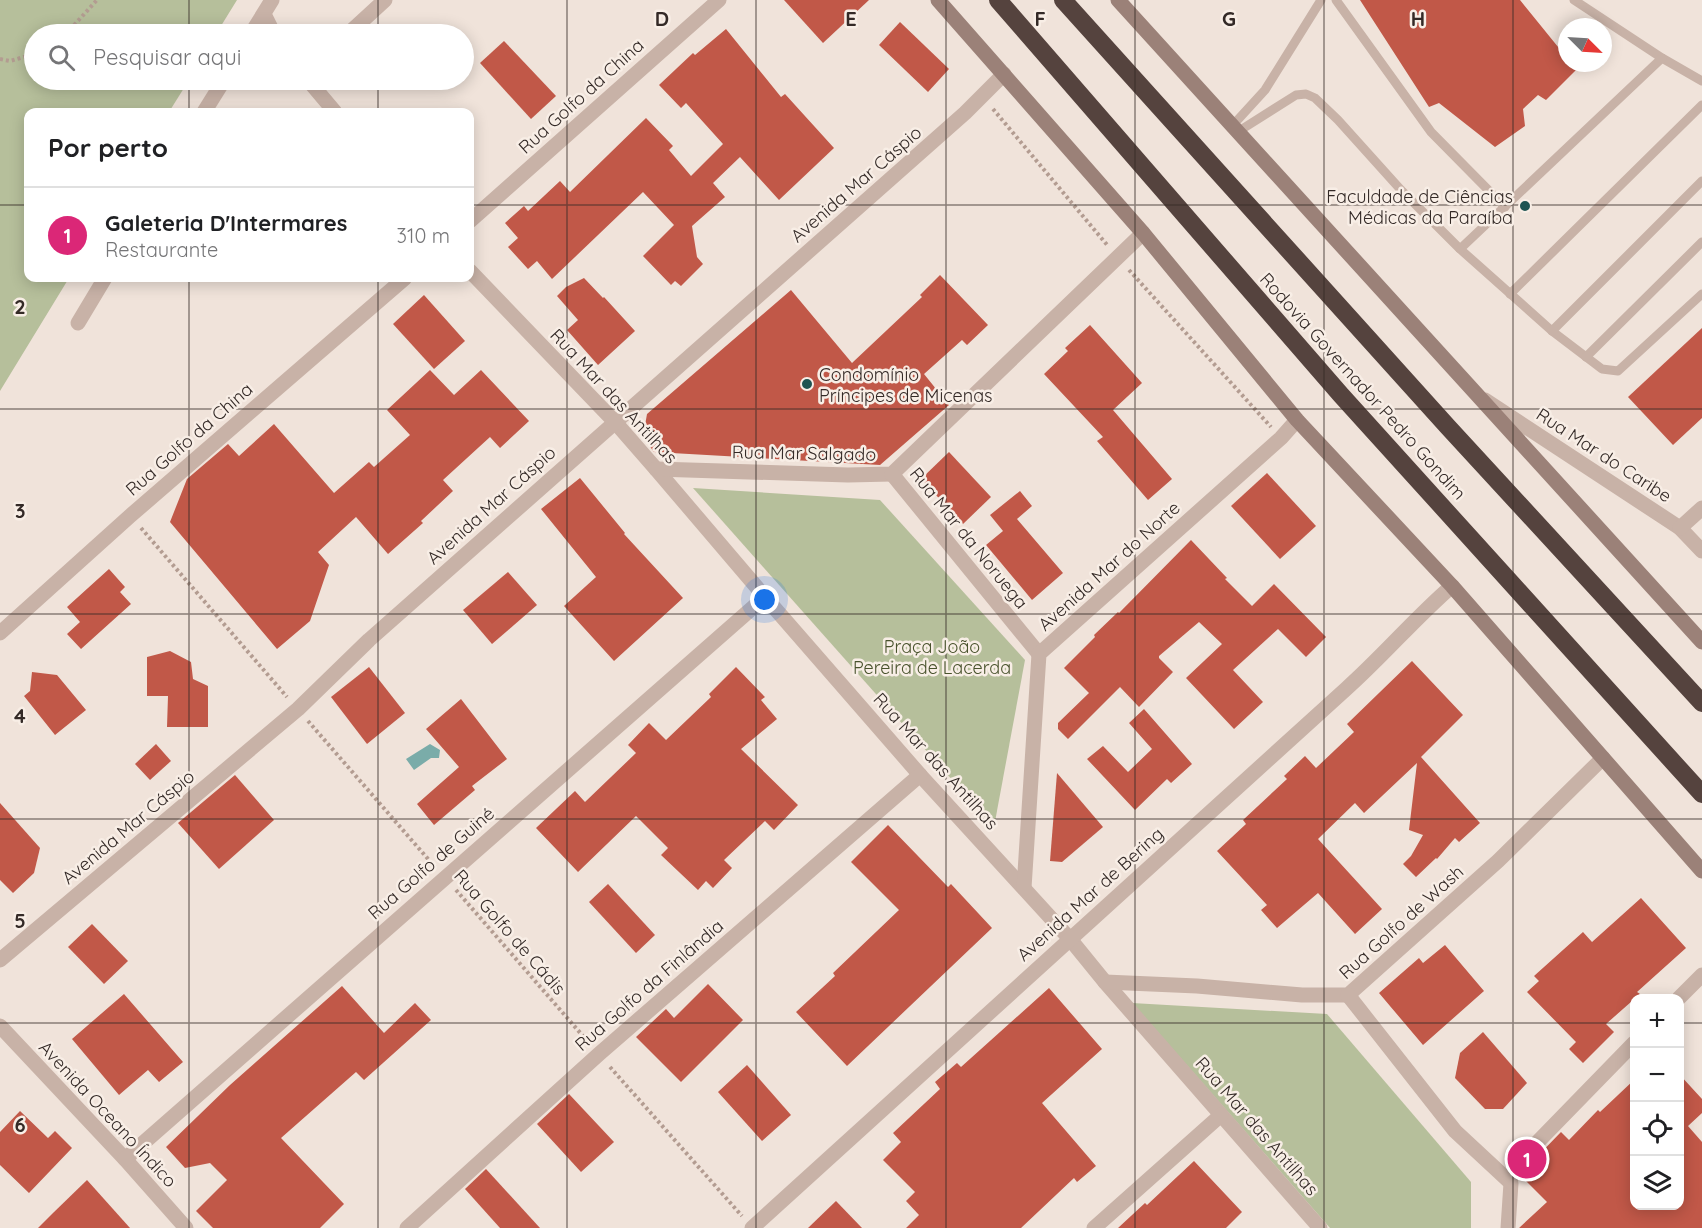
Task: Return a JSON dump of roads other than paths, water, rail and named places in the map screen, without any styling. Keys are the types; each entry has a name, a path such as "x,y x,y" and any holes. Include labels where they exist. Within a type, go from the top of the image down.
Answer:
{"highway":[{"name":"Rodovia Governador Pedro Gondim","path":"998,0 1341,395 1702,794"},
{"name":"Rodovia Governador Pedro Gondim","path":"1063,0 1440,418 1702,703"}],"street":[{"path":"258,24 272,0"},
{"path":"359,24 385,0"},
{"name":"Rua Golfo da China","path":"474,217 719,0"},
{"path":"938,0 1143,233 1297,420 1452,585 1702,871"},
{"path":"1118,0 1702,642"},
{"path":"264,14 269,24"},
{"name":"Avenida Mar Cáspio","path":"0,960 298,709 369,640 965,114 1004,74"},
{"path":"206,108 218,90"},
{"path":"316,90 332,108"},
{"name":"Rua Mar Salgado","path":"656,468 848,475 892,474 1143,233"},
{"name":"Rua Mar das Antilhas","path":"474,275 656,468 920,775 1070,939 1320,1228"},
{"path":"78,323 103,282"},
{"name":"Rua Golfo da China","path":"0,633 130,516 400,282"},
{"name":"Rua Mar do Caribe","path":"1480,397 1680,528 1702,551"},
{"name":"Avenida Mar do Norte","path":"1024,888 1039,654 1281,438 1297,420"},
{"name":"Rua Mar da Noruega","path":"892,474 1039,654"},
{"path":"1680,528 1702,508"},
{"name":"Avenida Mar de Bering","path":"752,1228 1349,687 1452,585"},
{"name":"Rua Golfo de Guiné","path":"125,1160 765,597"},
{"name":"Rua Golfo de Wash","path":"1105,982 1197,986 1302,995 1348,995 1498,861 1603,758"},
{"name":"Rua Golfo da Finlândia","path":"407,1228 598,1054 920,775"},
{"path":"1683,994 1702,975"},
{"path":"1348,995 1455,1131 1511,1183 1508,1228"},
{"name":"Avenida Oceano Índico","path":"0,1026 186,1228"},
{"path":"1509,1181 1521,1158 1630,1048"},
{"path":"1094,1228 1221,1115"}],"lane":[{"path":"1236,128 1264,90 1321,0"},
{"path":"1336,0 1431,132 1505,207"},
{"path":"1574,0 1662,58 1702,81"},
{"path":"1460,249 1662,58"},
{"path":"1236,128 1296,95 1306,94 1315,98 1460,249 1552,331 1602,369 1618,371 1702,294"},
{"path":"1510,294 1702,105"},
{"path":"1552,331 1702,181"},
{"path":"1586,357 1702,242"}],"water":[{"path":"430,744 440,750 439,758 431,758 414,770 406,759"}],"place":[{"name":"Faculdade de Ciências Médicas da Paraíba","path":"1525,206"},
{"name":"Condomínio Príncipes de Micenas","path":"807,384"},
{"name":"Galeteria D'Intermares","path":"1527,1159"}],"park label":[{"name":"Praça João Pereira de Lacerda","path":"932,656"}]}
